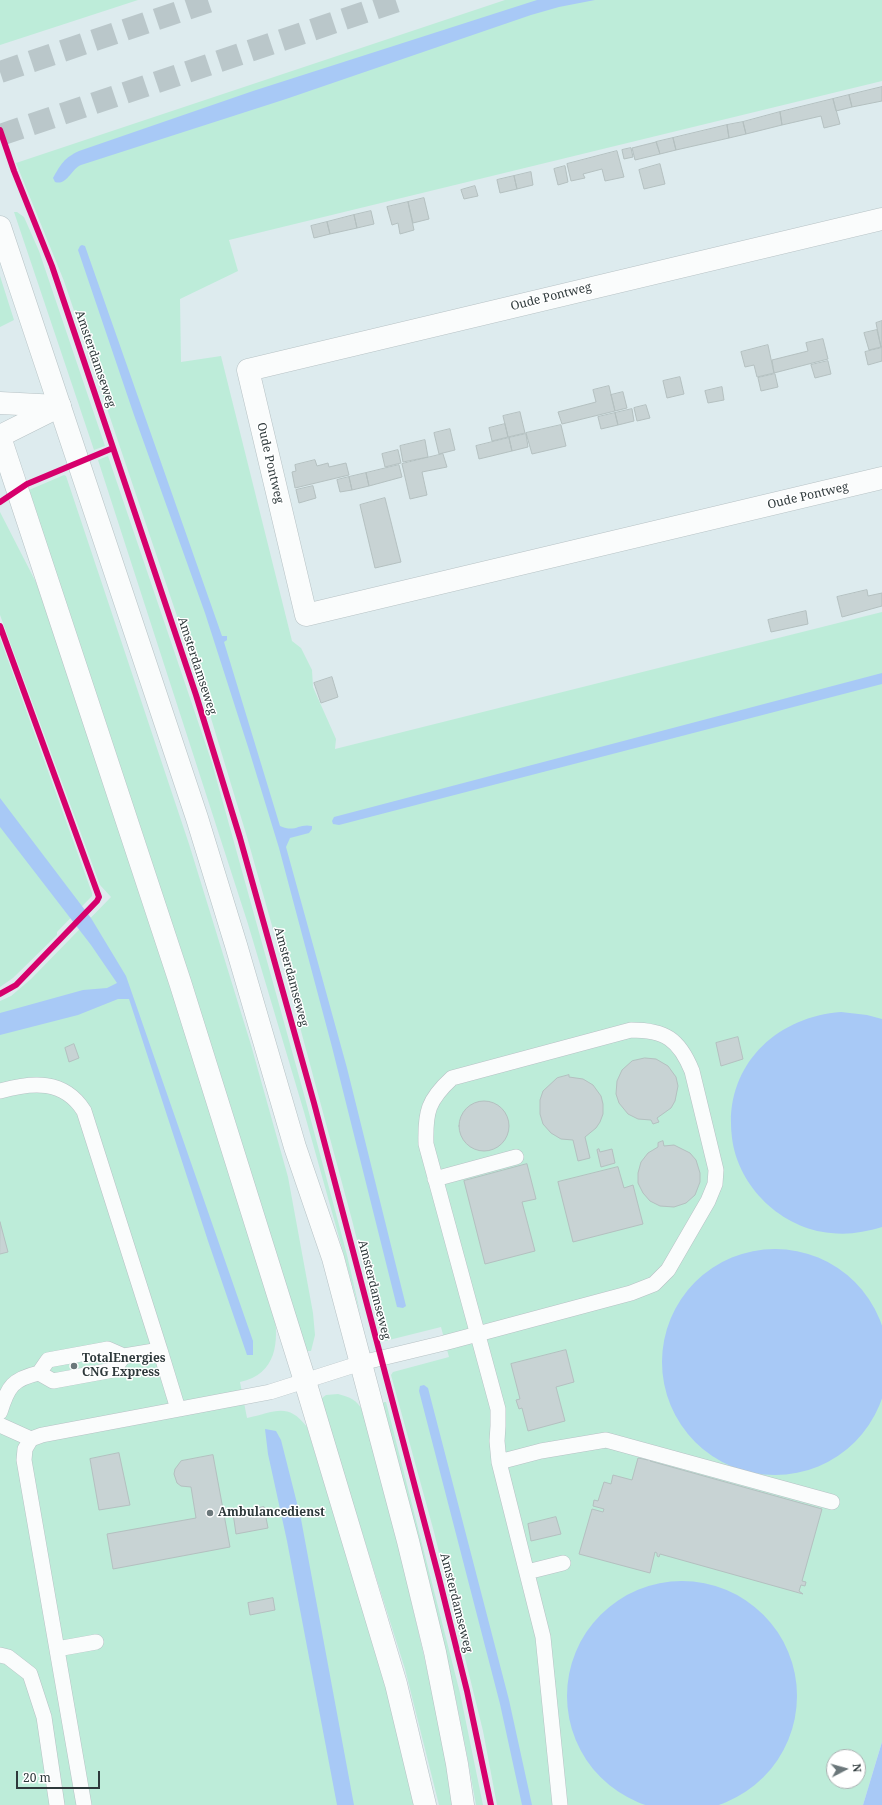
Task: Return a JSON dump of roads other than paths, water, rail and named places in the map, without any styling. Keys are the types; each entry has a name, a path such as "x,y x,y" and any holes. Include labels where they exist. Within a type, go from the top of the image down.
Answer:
{"main road":[{"name":"Oude Pontweg","path":"882,219 248,370 306,615 882,478"},
{"path":"0,227 197,818 295,1147 333,1258 408,1541 435,1652 464,1805"},
{"path":"0,403 60,406"},
{"path":"60,406 0,436 175,967 305,1381 396,1684 425,1805"}],"lane":[{"path":"84,1805 24,1460 25,1449 31,1439 42,1435 178,1409 242,1399 361,1363 477,1334 631,1293 654,1284 668,1270 708,1201 715,1184 716,1170 692,1070 686,1055 675,1042 664,1034 648,1030 631,1030 452,1078 440,1089 431,1104 425,1121 426,1144 477,1334 498,1409 497,1441 499,1462 543,1637 560,1805"},
{"path":"0,1091 30,1084 47,1085 55,1087 72,1097 84,1111 178,1409"},
{"path":"435,1179 516,1157"},
{"path":"0,1412 4,1398 13,1384 23,1377 39,1373 48,1360 108,1349 124,1356 160,1350"},
{"path":"39,1373 53,1381 112,1370 124,1356"},
{"path":"0,1425 31,1439"},
{"path":"499,1462 541,1451 606,1440 832,1502"},
{"path":"527,1572 563,1563"},
{"path":"57,1649 96,1642"},
{"path":"0,1655 8,1657 30,1674 44,1717 57,1805"}],"water":[{"path":"537,0 595,0 559,7 531,15 286,99 81,165 63,182 55,182 53,178 63,162 79,151 253,91"},
{"path":"82,245 85,246 222,636 227,636 227,640 224,642 280,826 290,829 307,825 312,826 309,833 290,838 286,847 347,1068 406,1306 403,1308 397,1307 332,1047 279,848 205,613 134,415 78,250"},
{"path":"882,673 882,684 339,825 333,824 332,821 334,817"},
{"path":"0,798 91,918 126,976 253,1341 253,1355 247,1355 129,999 118,999 78,1015 0,1035 0,1013 83,990 107,988 117,983 91,945 0,827"},
{"path":"841,1012 867,1015 882,1019 882,1227 863,1232 844,1234 813,1230 780,1214 765,1202 753,1189 743,1173 736,1156 732,1138 731,1113 736,1089 745,1069 758,1051 775,1036 794,1024 817,1016"},
{"path":"775,1249 797,1251 828,1262 855,1282 875,1309 886,1340 888,1362 886,1384 875,1415 855,1442 828,1462 797,1473 775,1475 753,1473 722,1462 695,1442 675,1415 664,1384 662,1362 664,1340 675,1309 695,1282 722,1262 753,1251"},
{"path":"424,1385 428,1388 509,1700 532,1805 522,1805 500,1704 419,1391 420,1386"},
{"path":"265,1429 276,1431 281,1440 301,1519 354,1805 337,1805 287,1541 268,1454"},
{"path":"682,1581 704,1583 726,1590 755,1607 771,1623 783,1642 792,1663 795,1674 797,1696 795,1718 788,1740 771,1769 755,1785 736,1797 715,1806 704,1809 682,1811 660,1809 638,1802 609,1785 593,1769 581,1750 572,1729 569,1718 567,1696 569,1674 576,1652 593,1623 609,1607 628,1595 649,1586 660,1583"},
{"path":"882,1742 882,1805 863,1805"}],"tunnel":[{"path":"0,72 214,0"},
{"path":"0,135 401,0"}],"place":[{"name":"TotalEnergies CNG Express","path":"74,1366"},
{"name":"Ambulancedienst","path":"210,1513"}]}
